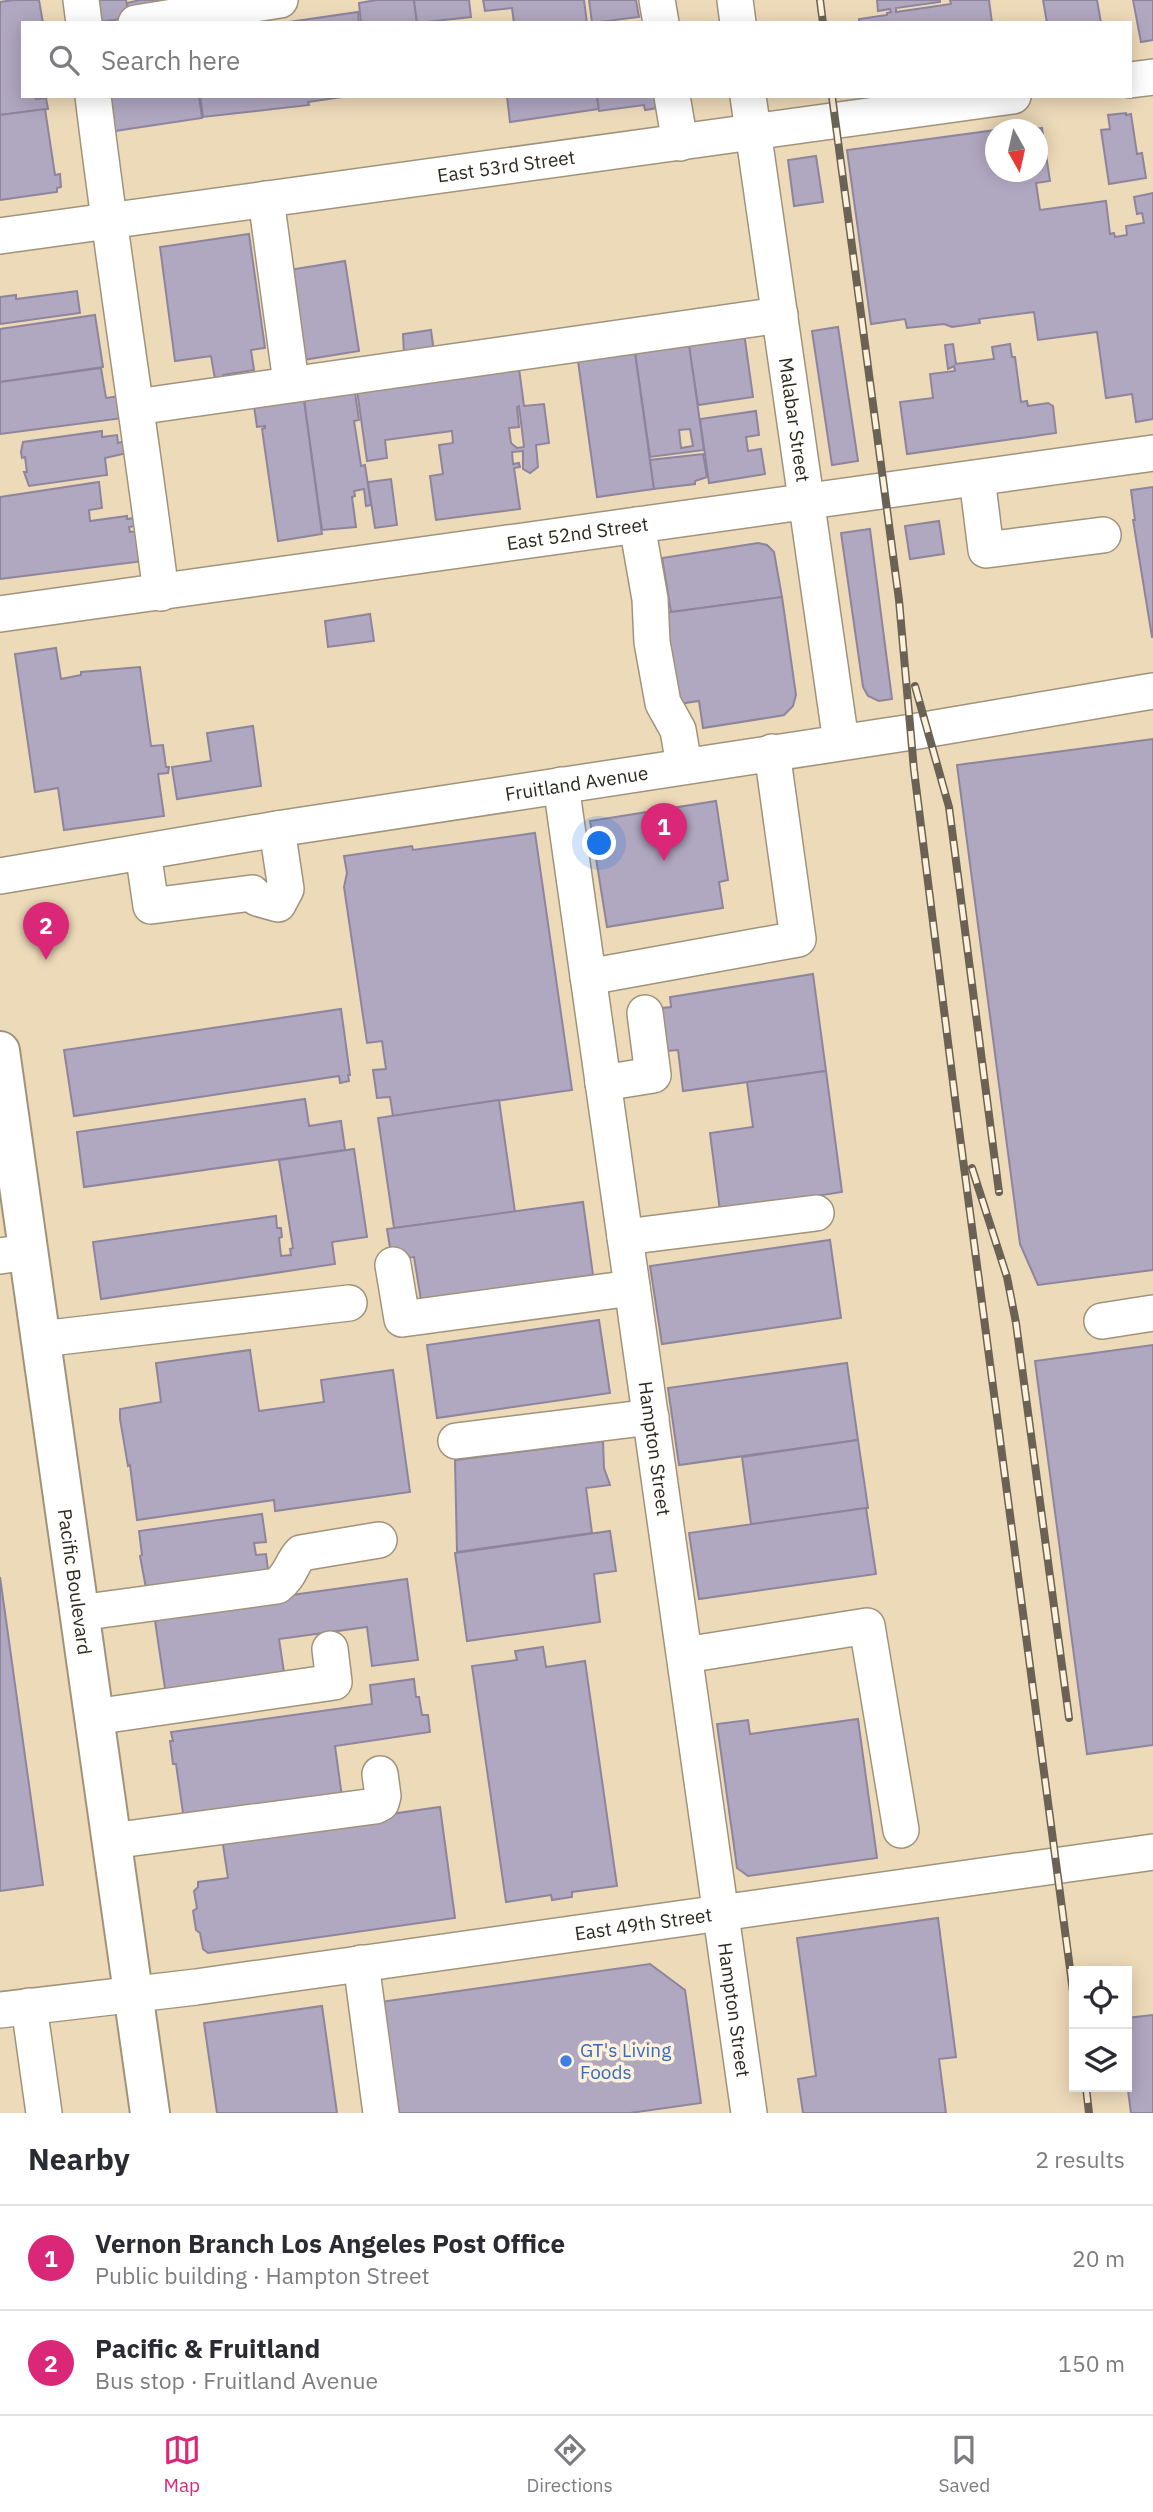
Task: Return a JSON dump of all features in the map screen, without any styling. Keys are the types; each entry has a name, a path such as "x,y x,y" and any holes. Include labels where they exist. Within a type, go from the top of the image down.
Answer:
{"main road":[{"name":"Pacific Boulevard","path":"0,1051 14,1254 41,1339 150,2113"}],"street":[{"path":"81,0 84,21"},
{"path":"149,21 281,0"},
{"path":"657,0 661,21"},
{"path":"735,0 738,21"},
{"path":"1132,80 1153,77"},
{"path":"93,98 161,593"},
{"path":"673,98 680,142"},
{"name":"Malabar Street","path":"748,98 841,742"},
{"name":"East 53rd Street","path":"0,236 999,98"},
{"path":"266,200 289,368"},
{"path":"136,407 780,315"},
{"name":"East 52nd Street","path":"0,614 1153,453"},
{"path":"977,478 986,550 1103,535"},
{"path":"638,525 650,599 652,642 663,703 678,730 684,765"},
{"name":"Fruitland Avenue","path":"0,876 276,829 912,732 1153,691"},
{"path":"589,977 798,939 772,752"},
{"name":"Hampton Street","path":"561,785 749,2113"},
{"path":"143,852 151,906 252,893 257,898 278,904 286,889 276,829"},
{"path":"603,1083 653,1074 645,1013"},
{"path":"625,1237 816,1213"},
{"path":"393,1265 402,1319 632,1288"},
{"path":"41,1339 349,1303"},
{"path":"1102,1321 1153,1314"},
{"path":"456,1441 651,1417"},
{"path":"79,1613 277,1586 289,1576 296,1558 301,1553 379,1540"},
{"path":"685,1656 867,1626 901,1830"},
{"path":"94,1717 334,1682 330,1649"},
{"path":"111,1841 375,1806 381,1803 383,1796 380,1774"},
{"name":"East 49th Street","path":"15,2008 133,1995 1153,1852"},
{"path":"361,1963 381,2113"},
{"path":"15,2008 44,2113"}],"shaded area":[{"path":"0,0 1153,0 1153,2113 0,2113"}],"building":[{"path":"39,0 43,21 21,21 21,98 46,98 48,109 0,115 0,2"},
{"path":"89,0 126,0 129,18 92,21"},
{"path":"140,0 183,0 129,18 127,3"},
{"path":"414,0 417,21 361,21 359,3"},
{"path":"414,0 469,0 471,17 417,21"},
{"path":"483,0 584,0 587,21 514,21 512,8 485,11"},
{"path":"589,0 636,0 639,17 592,21"},
{"path":"877,0 940,0 896,8 896,12 951,4 950,0 989,0 992,21 859,21 891,12 890,9 878,11"},
{"path":"1043,0 1097,0 1101,21 1047,21"},
{"path":"1133,0 1153,0 1153,40 1141,42"},
{"path":"358,12 359,21 296,21"},
{"path":"103,98 199,98 202,118 108,132"},
{"path":"200,98 335,98 308,102 309,105 203,117"},
{"path":"507,98 597,98 599,109 510,122"},
{"path":"597,98 656,98 658,108 645,110 644,105 599,111"},
{"path":"45,109 55,175 60,174 61,187 57,188 57,192 0,200 0,115"},
{"path":"1131,114 1137,154 1142,153 1146,178 1109,184 1101,130 1110,129 1108,115"},
{"path":"985,131 985,182 1043,182 1036,183 1040,210 1106,201 1110,234 1114,233 1115,237 1127,235 1126,226 1144,223 1142,213 1137,214 1134,197 1153,193 1153,419 1136,422 1132,394 1106,398 1097,332 1038,340 1034,312 979,319 980,323 952,327 944,324 907,328 905,319 871,324 847,150"},
{"path":"816,156 823,202 794,206 788,160"},
{"path":"249,234 265,348 251,350 254,370 223,375 225,384 216,385 211,356 175,361 160,247"},
{"path":"345,261 359,351 303,360 289,270"},
{"path":"77,291 80,313 0,324 0,297 16,295 16,299"},
{"path":"95,315 103,367 0,382 0,329"},
{"path":"838,327 858,461 832,465 812,331"},
{"path":"431,330 434,352 404,354 403,334"},
{"path":"744,333 753,397 698,405 688,341"},
{"path":"688,338 704,450 650,457 634,346","holes":["690,429 693,446 681,448 679,430"]},
{"path":"953,344 956,364 994,359 992,347 1010,344 1012,357 1015,357 1021,402 1027,401 1028,406 1048,403 1053,406 1056,433 907,454 900,402 933,398 930,374 955,371 954,366 948,369 945,345"},
{"path":"634,346 654,489 597,497 577,354"},
{"path":"518,361 524,406 544,404 549,443 536,445 538,467 530,473 523,469 523,451 512,452 513,464 519,463 520,467 514,468 520,509 436,520 430,476 443,474 439,445 453,443 452,431 385,440 387,458 367,461 356,383","holes":["519,406 524,447 517,448 511,443 509,428 519,427"]},
{"path":"101,368 106,398 128,395 131,417 0,434 0,382"},
{"path":"354,386 359,420 354,421 371,505 366,506 364,489 354,491 355,496 352,497 356,527 322,530 303,393"},
{"path":"303,393 322,534 278,541 262,429 265,426 257,427 254,406"},
{"path":"756,411 759,435 746,437 748,451 761,449 765,474 709,483 700,419"},
{"path":"102,431 102,437 117,435 118,443 125,441 127,453 105,458 107,475 29,486 24,472 27,472 25,457 22,458 21,452 23,442"},
{"path":"703,454 707,477 695,481 695,484 654,489 650,460"},
{"path":"391,479 397,525 375,528 368,482"},
{"path":"99,482 102,508 89,510 90,521 141,517 142,525 129,527 130,532 148,530 152,560 0,579 0,497"},
{"path":"1153,487 1152,637 1133,520 1131,490"},
{"path":"939,521 944,554 910,559 905,526"},
{"path":"870,529 892,699 879,701 868,696 863,687 841,533"},
{"path":"758,543 767,545 774,552 782,597 671,612 662,558"},
{"path":"782,597 796,695 793,706 784,715 703,728 699,701 678,704 664,613"},
{"path":"370,614 374,641 328,647 325,621"},
{"path":"56,648 61,679 81,675 81,672 140,667 151,746 163,745 166,767 169,767 168,773 158,774 164,816 64,830 58,788 35,792 15,654"},
{"path":"253,726 261,786 177,799 172,767 211,761 207,733"},
{"path":"1153,739 1153,1270 1038,1285 1020,1244 957,765"},
{"path":"716,801 728,880 719,882 723,908 607,927 590,821"},
{"path":"535,833 572,1090 393,1116 390,1097 377,1098 373,1070 386,1069 382,1041 367,1043 344,887 347,873 344,856 412,846 413,850"},
{"path":"813,974 826,1071 683,1091 678,1050 667,1051 662,1008 671,1007 670,997"},
{"path":"341,1009 349,1081 340,1083 339,1076 74,1116 64,1050"},
{"path":"826,1071 842,1192 720,1211 710,1133 753,1127 747,1082"},
{"path":"305,1099 309,1126 341,1121 345,1150 84,1187 77,1132"},
{"path":"499,1100 515,1212 394,1228 378,1118"},
{"path":"354,1149 367,1237 332,1242 335,1264 101,1299 93,1242 276,1216 277,1228 281,1228 281,1256 291,1255 290,1249 293,1248 279,1160"},
{"path":"583,1202 593,1275 421,1300 414,1257 392,1260 387,1229"},
{"path":"830,1240 841,1318 662,1344 650,1266"},
{"path":"599,1320 610,1393 437,1418 427,1345"},
{"path":"1153,1345 1153,1745 1087,1754 1035,1361"},
{"path":"250,1350 259,1411 324,1402 321,1380 393,1370 410,1492 275,1511 274,1500 137,1520 120,1409 161,1402 156,1363"},
{"path":"847,1363 858,1440 679,1465 668,1388"},
{"path":"858,1440 868,1508 751,1524 742,1457"},
{"path":"603,1441 604,1468 610,1485 586,1488 592,1533 457,1552 455,1460"},
{"path":"866,1508 876,1574 699,1599 689,1533"},
{"path":"262,1514 266,1542 254,1543 256,1555 266,1554 269,1578 148,1599 140,1556 139,1531"},
{"path":"610,1531 616,1571 594,1574 600,1622 467,1641 455,1553"},
{"path":"0,1577 43,1885 0,1891"},
{"path":"407,1579 418,1660 372,1666 367,1627 279,1639 285,1679 166,1695 154,1614"},
{"path":"543,1647 546,1667 585,1661 617,1886 572,1892 572,1897 552,1900 551,1895 506,1902 472,1666 517,1660 515,1651"},
{"path":"414,1679 416,1697 419,1697 422,1715 428,1715 430,1732 335,1746 342,1797 184,1820 176,1764 173,1764 171,1732 372,1704 370,1685"},
{"path":"858,1719 877,1858 748,1876 737,1868 717,1724 748,1720 750,1734"},
{"path":"440,1807 455,1918 208,1953 203,1949 193,1911 197,1908 194,1891 198,1882 228,1878 222,1838"},
{"path":"938,1918 956,2057 939,2059 946,2113 803,2113 798,2079 816,2076 797,1938"},
{"path":"650,1964 685,1990 701,2103 630,2113 395,2113 380,2002"},
{"path":"322,2006 337,2113 217,2113 204,2023"},
{"path":"1153,2015 1153,2113 1131,2113 1128,2092 1132,2092 1132,2017"}],"railway":[{"path":"820,0 823,21"},
{"path":"832,98 899,600 914,770 957,1114 1070,1966"},
{"path":"915,686 949,807 999,1192"},
{"path":"972,1168 1007,1277 1016,1323 1069,1718"},
{"path":"1087,2092 1089,2113"}],"place":[{"name":"Vernon Branch Los Angeles Post Office","path":"664,861"},
{"name":"Pacific & Fruitland","path":"46,960"},
{"name":"GT's Living Foods","path":"566,2061"}]}
